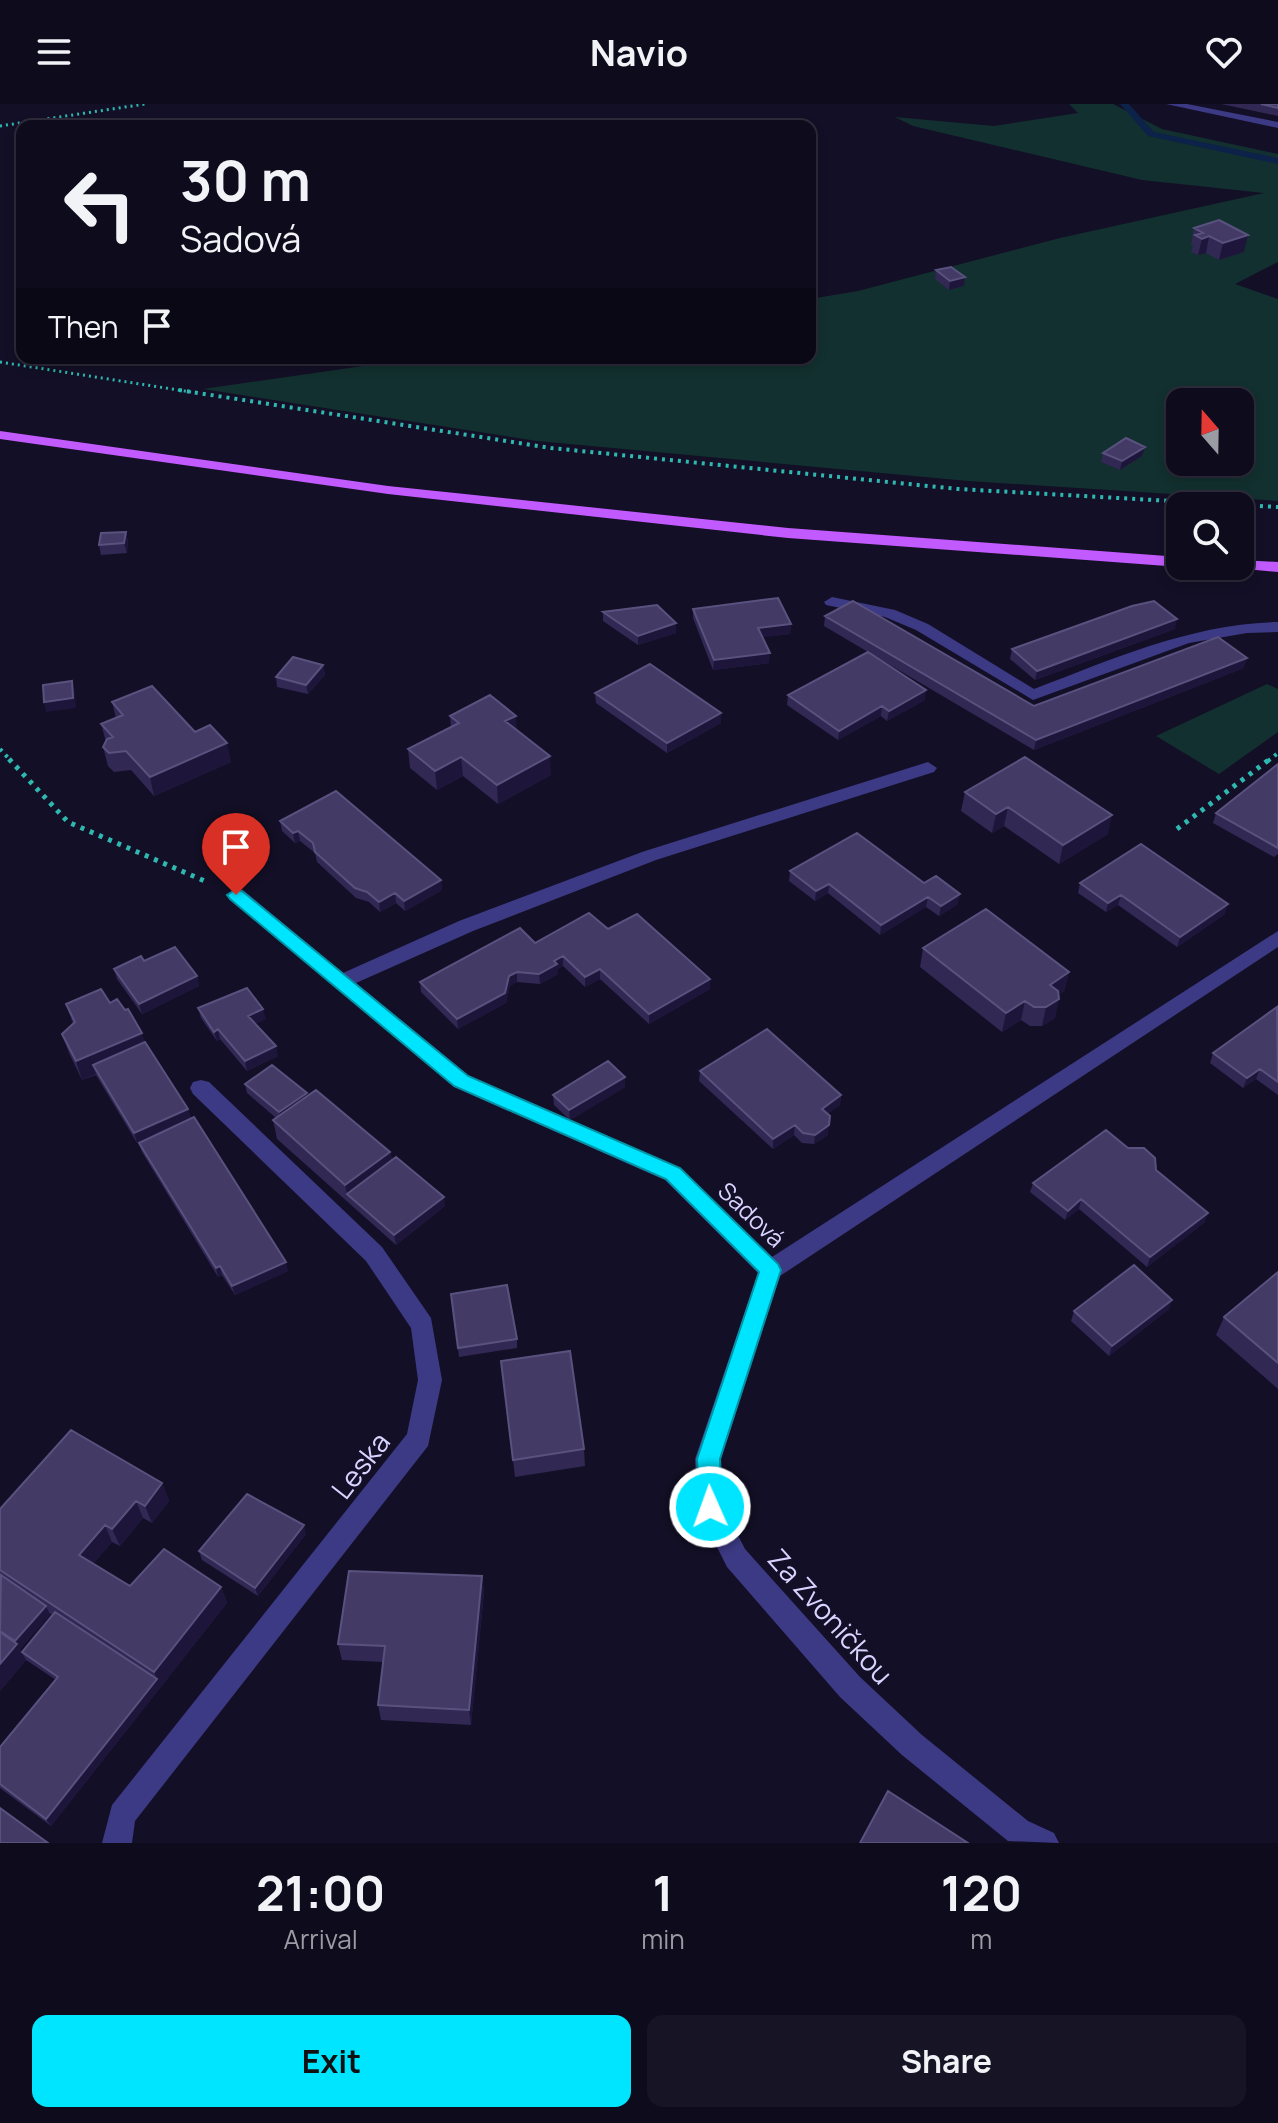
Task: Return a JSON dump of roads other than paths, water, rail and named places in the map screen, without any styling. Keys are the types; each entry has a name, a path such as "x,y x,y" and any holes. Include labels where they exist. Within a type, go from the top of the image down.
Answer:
{"main road":[{"path":"0,435 388,490 788,533 1166,561"},
{"path":"1254,566 1278,567"}],"street":[{"path":"1171,104 1278,125"},
{"path":"832,602 889,613 922,627 1033,695 1207,632 1244,625 1278,627"},
{"path":"341,982 466,926 649,856 928,768"},
{"name":"Sadová","path":"236,895 461,1081 673,1174 770,1270 1278,938"},
{"name":"Leska","path":"117,1843 122,1815 419,1438 430,1380 423,1325 374,1254 201,1088"},
{"name":"Za Zvoničkou","path":"770,1270 708,1459 710,1507 736,1558 850,1687 912,1745 1018,1831 1044,1843"}],"waterway":[{"path":"1124,104 1151,134 1278,161"}]}
